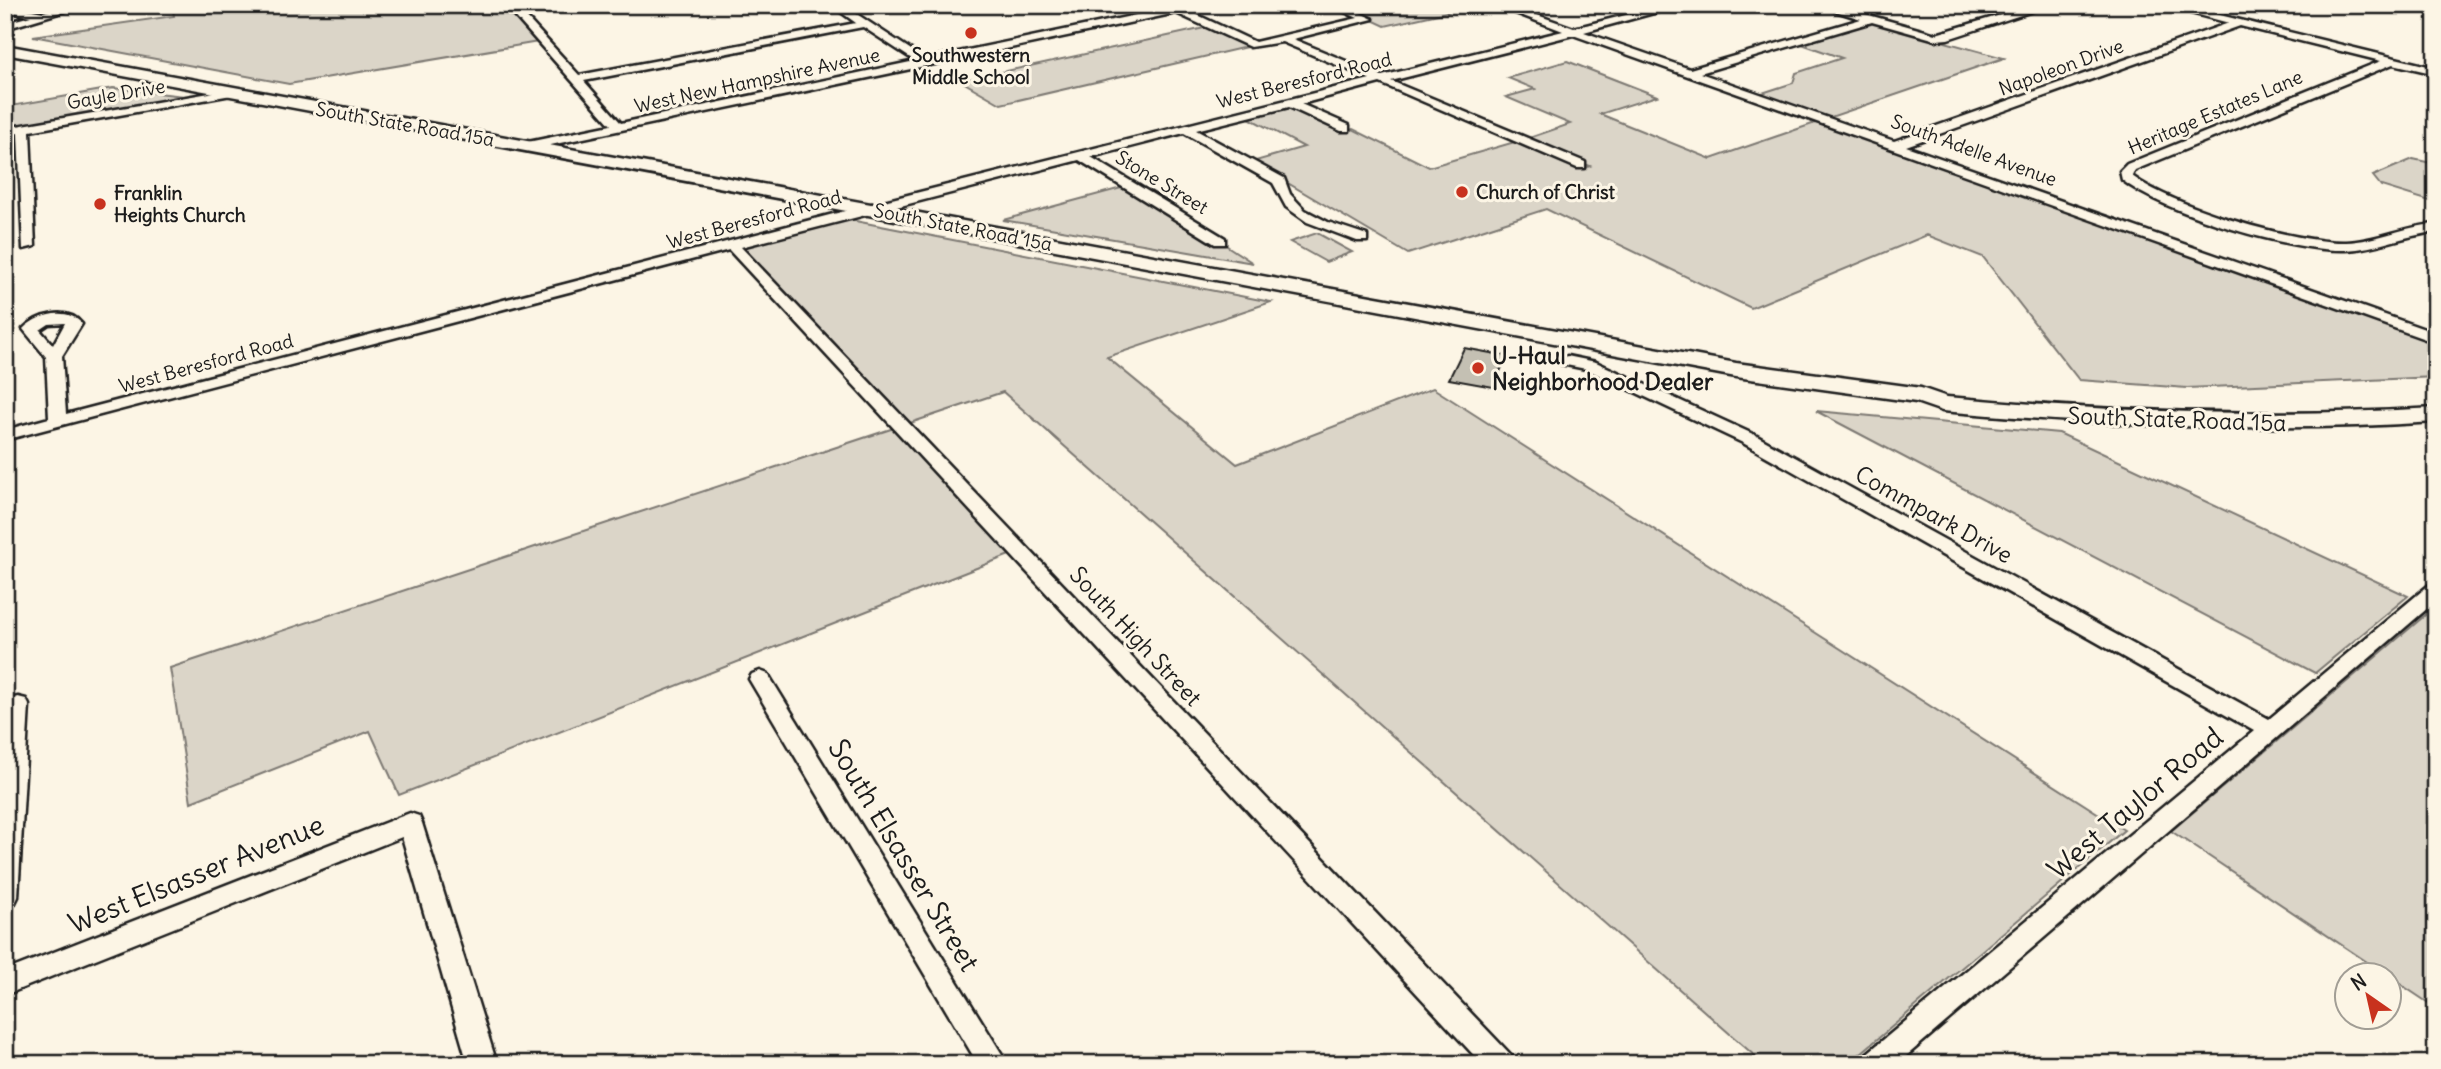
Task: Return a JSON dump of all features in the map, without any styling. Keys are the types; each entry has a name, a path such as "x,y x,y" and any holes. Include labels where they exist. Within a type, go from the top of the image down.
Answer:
{"highway":[{"name":"South State Road 15a","path":"5,50 1736,370 1921,395 1942,404 2153,421 2265,423 2436,415"},
{"name":"South State Road 15a","path":"1921,395 1942,392 2189,408 2290,407 2436,398"},
{"path":"1989,409 1991,403 1997,402 2162,412 2189,408"},
{"path":"2377,419 2388,412 2436,408"}],"street":[{"path":"5,26 80,5"},
{"path":"510,5 619,127"},
{"path":"836,5 924,63"},
{"name":"West New Hampshire Avenue","path":"527,146 1199,5"},
{"path":"1178,10 1254,45 1368,19 1334,5"},
{"name":"South Adelle Avenue","path":"1499,5 2435,338"},
{"name":"West Beresford Road","path":"5,435 869,209 1678,5"},
{"path":"1821,5 1936,37 1948,36 2046,5"},
{"path":"2166,5 2436,71"},
{"path":"2191,11 2209,5"},
{"path":"5,8 44,15"},
{"path":"1692,72 1871,20"},
{"name":"Napoleon Drive","path":"1896,145 2239,23"},
{"path":"575,79 864,24"},
{"path":"1282,38 1581,165"},
{"name":"Heritage Estates Lane","path":"2392,60 2131,167 2126,171 2126,177 2150,194 2301,242 2346,246 2436,228"},
{"name":"Gayle Drive","path":"5,132 233,92"},
{"path":"1290,103 1345,128"},
{"path":"24,128 28,246"},
{"path":"1186,130 1279,181 1285,198 1298,212 1322,225 1362,238"},
{"name":"Stone Street","path":"1083,157 1220,241"},
{"name":"South High Street","path":"732,245 1501,1064"},
{"path":"54,356 58,421"},
{"name":"Commpark Drive","path":"1567,361 1590,365 1749,439 2269,729"},
{"name":"West Taylor Road","path":"1875,1064 2436,590"},
{"name":"South Elsasser Street","path":"760,679 994,1064"},
{"path":"5,897 18,705"},
{"name":"West Elsasser Avenue","path":"5,983 410,822 483,1064"}],"shaded area":[{"path":"172,5 434,5 438,11 472,5 505,5 538,42 289,84 33,36 174,16"},
{"path":"1340,5 1478,5 1385,26"},
{"path":"1872,22 2004,58 1828,118 1759,94 1793,83 1796,73 1842,58 1799,43"},
{"path":"1209,27 1251,46 1001,104 961,81"},
{"path":"1567,61 1657,96 1600,114 1711,159 1821,121 2436,340 2436,377 2187,388 2079,380 1983,257 1927,235 1751,308 1546,209 1408,254 1252,162 1304,147 1247,117 1289,106 1345,131 1353,129 1429,167 1518,141 1583,169 1590,166 1526,139 1570,124 1506,97 1535,89 1508,78"},
{"path":"113,88 193,97 5,130 5,107"},
{"path":"2413,159 2436,164 2436,203 2381,186 2373,176"},
{"path":"1125,187 1219,245 1224,244 1253,263 1003,220"},
{"path":"845,219 1271,302 1107,357 1237,464 1433,388 2124,830 1848,1064 1764,1064 1003,392 910,423 741,246"},
{"path":"1317,233 1352,252 1326,262 1290,242"},
{"path":"1816,411 2059,433 2408,596 2315,673"},
{"path":"894,428 1012,554 399,795 370,731 191,802 170,668"},
{"path":"2436,606 2436,1008 2402,985 2402,960 2364,960 2171,831"}],"building":[{"name":"U-Haul Neighborhood Dealer","path":"1464,348 1507,356 1493,387 1449,379"}],"place":[{"name":"Southwestern Middle School","path":"971,33"},
{"name":"Church of Christ","path":"1462,192"},
{"name":"Franklin Heights Church","path":"100,204"},
{"name":"U-Haul Neighborhood Dealer","path":"1478,368"}]}
